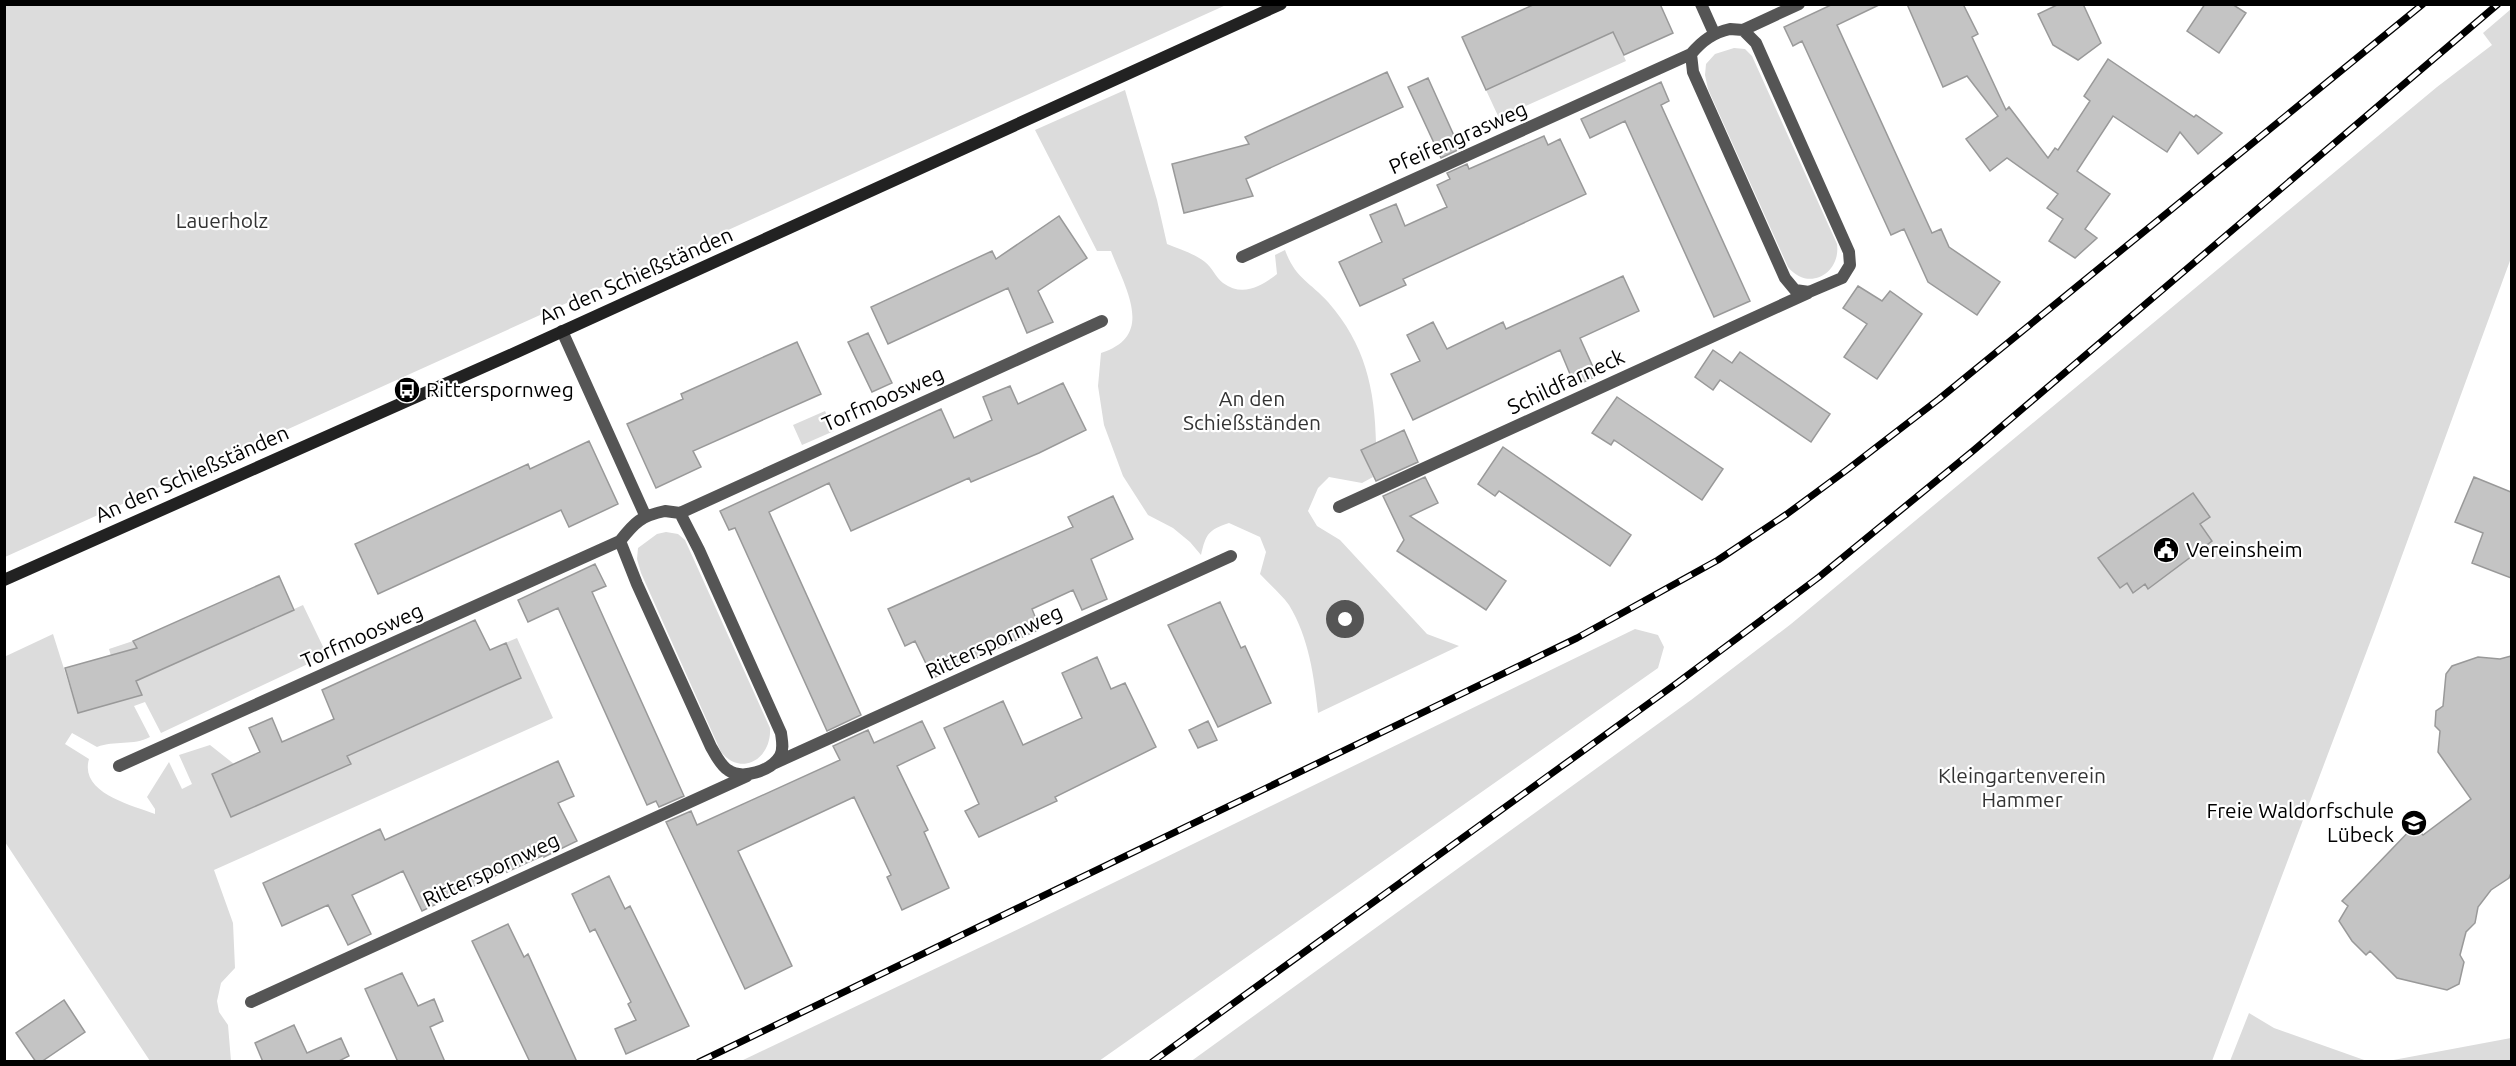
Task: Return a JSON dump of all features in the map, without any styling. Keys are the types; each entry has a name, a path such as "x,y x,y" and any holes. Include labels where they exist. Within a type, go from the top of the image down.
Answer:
{"street":[{"name":"An den Schießständen","path":"4,580 562,331 1281,4"},
{"path":"1701,4 1714,33"},
{"path":"1799,4 1743,30 1730,29 1714,33 1701,42 1691,54 1693,72 1785,278 1795,290 1809,292"},
{"name":"Schildfarneck","path":"1339,507 1842,278 1850,265 1849,252 1756,43 1743,30"},
{"name":"Pfeifengrasweg","path":"1242,257 1691,54"},
{"name":"Torfmoosweg","path":"680,513 1102,321"},
{"path":"562,331 645,515"},
{"path":"748,775 727,770 715,754 637,584 620,541 645,515 665,511 680,513 776,718 783,747 774,764"},
{"name":"Torfmoosweg","path":"119,766 620,541"},
{"name":"Ritterspornweg","path":"251,1002 1231,556"}],"green space":[{"name":"Lauerholz","path":"5,4 1226,4 1226,5 5,557"},
{"name":"Kleingartenverein Hammer","path":"2511,9 2511,258 2374,632 2212,1061 1190,1062 1691,700 1791,624 2437,87 2492,45 2483,33"},
{"path":"1613,32 1626,61 1499,118 1486,90"},
{"path":"1734,48 1745,49 1752,56 1837,244 1834,264 1822,276 1813,279 1805,278 1788,267 1708,89 1705,75 1706,64 1715,54"},
{"path":"1125,90 1157,200 1167,244 1201,259 1223,283 1244,290 1258,286 1277,274 1275,255 1285,250 1293,267 1328,302 1351,334 1366,368 1373,404 1376,443 1361,450 1373,477 1362,483 1329,477 1318,488 1308,511 1317,526 1340,540 1427,634 1459,646 1318,713 1306,644 1296,618 1289,605 1260,574 1266,552 1260,537 1229,523 1216,528 1209,534 1201,555 1173,528 1148,515 1123,476 1104,425 1098,386 1101,353 1118,345 1128,335 1132,323 1132,310 1128,295 1111,251 1097,251 1035,130","holes":["1345,606 1356,610 1359,617 1355,628 1344,632 1334,626 1332,618 1335,611"]},
{"path":"825,411 834,431 802,445 793,425"},
{"path":"666,532 678,534 685,540 770,728 769,739 761,756 746,764 737,763 721,752 641,573 637,559 638,548 657,534"},
{"path":"303,605 327,655 161,733 145,702 134,706 150,737 144,740 97,747 72,733 65,744 89,759 88,771 92,781 99,789 121,802 155,814 155,809 147,797 169,762 182,789 192,784 179,755 210,745 234,764 212,774 232,817 276,797 256,753 263,757 275,742 286,741 306,784 350,764 331,721 375,744 521,678 505,643 517,638 553,718 214,870 233,923 235,968 221,983 217,1001 219,1012 228,1025 231,1061 150,1061 5,842 4,657 53,634 78,713 124,700 109,649 133,641 149,674"},
{"path":"1635,629 1658,635 1664,647 1658,668 1099,1061 741,1061 1006,935"},
{"path":"2249,1013 2274,1028 2367,1061 2230,1061"},
{"path":"2511,1038 2511,1061 2388,1061"}],"building":[{"path":"1535,4 1660,4 1673,33 1624,55 1613,32 1486,90 1462,37"},
{"path":"1833,4 1881,4 1837,25 1932,233 1941,229 1949,247 2000,282 1977,315 1928,282 1904,229 1891,235 1802,41 1793,46 1784,27"},
{"path":"1907,4 1963,4 1978,34 1972,37 2006,110 2009,107 2048,158 2055,148 2058,150 2090,101 2084,96 2108,59 2194,117 2196,115 2222,133 2198,154 2180,132 2167,152 2113,116 2077,171 2110,194 2085,229 2097,238 2075,258 2049,241 2063,219 2047,208 2058,194 2007,158 1990,171 1966,139 1998,116 1967,76 1943,87"},
{"path":"2059,4 2083,4 2101,43 2078,60 2053,45 2038,14"},
{"path":"2205,4 2232,4 2246,13 2219,53 2187,31"},
{"path":"1387,72 1403,107 1246,179 1253,196 1184,213 1172,164 1249,144 1245,137"},
{"path":"1428,78 1460,149 1441,158 1408,87"},
{"path":"1661,82 1669,101 1661,105 1750,301 1714,317 1625,121 1590,138 1581,119"},
{"path":"1544,136 1548,145 1560,139 1586,194 1403,279 1406,285 1360,306 1339,262 1382,242 1370,215 1396,204 1405,226 1447,207 1437,185 1450,179 1447,173 1467,164 1469,169"},
{"path":"1059,216 1087,258 1038,291 1053,322 1027,333 1008,288 888,344 871,307 992,251 996,259"},
{"path":"1623,276 1639,311 1580,338 1597,376 1575,386 1560,350 1413,420 1391,374 1420,361 1407,335 1433,322 1447,349 1503,322 1506,329"},
{"path":"1858,286 1882,301 1890,291 1922,314 1877,379 1844,357 1867,324 1843,308"},
{"path":"868,333 892,383 872,392 848,342"},
{"path":"797,342 821,394 693,451 701,467 656,488 627,424 683,399 681,394"},
{"path":"1713,350 1732,363 1740,352 1830,414 1811,442 1720,380 1713,390 1695,377"},
{"path":"1063,383 1086,430 1039,453 971,482 969,478 851,531 829,483 769,512 861,715 827,731 735,528 729,530 720,511 941,409 954,438 992,420 983,397 1010,386 1018,404"},
{"path":"1617,397 1723,469 1702,500 1614,440 1611,445 1592,433"},
{"path":"1404,430 1418,462 1376,481 1361,450"},
{"path":"589,441 618,504 569,527 561,510 378,594 355,544 528,464 530,469"},
{"path":"1503,447 1631,535 1610,566 1499,491 1495,496 1478,484"},
{"path":"1425,477 1438,503 1410,516 1506,581 1486,610 1397,551 1404,540 1383,496"},
{"path":"2474,477 2511,492 2511,578 2472,563 2483,533 2455,522"},
{"path":"2193,493 2210,517 2200,524 2212,541 2148,589 2145,584 2133,593 2127,583 2120,588 2098,558"},
{"path":"1113,496 1133,539 1091,559 1107,599 1082,610 1073,590 1032,609 1040,629 933,678 915,641 905,646 888,609 1073,527 1068,517"},
{"path":"595,564 606,586 592,592 684,796 659,807 656,801 647,805 558,608 528,622 518,600"},
{"path":"279,576 294,610 136,681 142,695 78,713 65,668 137,648 133,641"},
{"path":"1220,602 1241,648 1245,646 1271,703 1218,727 1168,625"},
{"path":"475,620 490,650 506,643 521,678 347,756 351,764 231,817 212,774 260,752 249,728 272,718 282,742 334,719 322,690"},
{"path":"2511,656 2511,873 2509,878 2491,890 2478,907 2475,923 2466,932 2460,955 2464,962 2459,984 2447,990 2397,978 2370,951 2366,955 2352,941 2339,921 2348,906 2342,901 2414,826 2423,835 2471,799 2438,752 2440,731 2435,726 2436,711 2443,706 2446,674 2452,666 2478,657 2500,659"},
{"path":"1097,657 1111,689 1125,683 1156,747 1055,797 1057,801 979,837 965,811 979,804 944,728 1003,701 1023,745 1082,718 1062,673"},
{"path":"922,721 935,748 897,766 928,830 924,832 949,888 902,910 887,877 891,875 854,797 738,851 792,966 745,989 666,822 691,811 697,825 840,760 833,746 868,730 874,743"},
{"path":"1208,721 1217,740 1198,748 1189,730"},
{"path":"558,761 574,796 558,803 577,841 544,857 544,855 507,872 507,870 422,911 403,871 352,895 371,934 348,945 328,905 282,926 263,883 380,829 385,840"},
{"path":"609,876 625,909 630,906 689,1026 626,1054 615,1029 636,1020 628,1004 631,1002 595,929 590,932 572,894"},
{"path":"508,924 524,957 528,954 577,1062 530,1062 472,941"},
{"path":"402,973 418,1006 434,999 443,1021 430,1027 445,1062 398,1062 365,989"},
{"path":"64,1000 85,1032 41,1062 36,1062 16,1033"},
{"path":"294,1025 307,1053 341,1038 349,1056 337,1062 263,1062 255,1043"}],"railway":[{"path":"699,1062 1577,638 1718,560 1787,514 1939,399 2423,4"},
{"path":"1152,1062 1677,683 1819,577 1974,450 2498,4"}],"place":[{"name":"Ritterspornweg","path":"407,390"},
{"name":"Vereinsheim","path":"2166,550"},
{"name":"Freie Waldorfschule Lübeck","path":"2414,823"}]}
